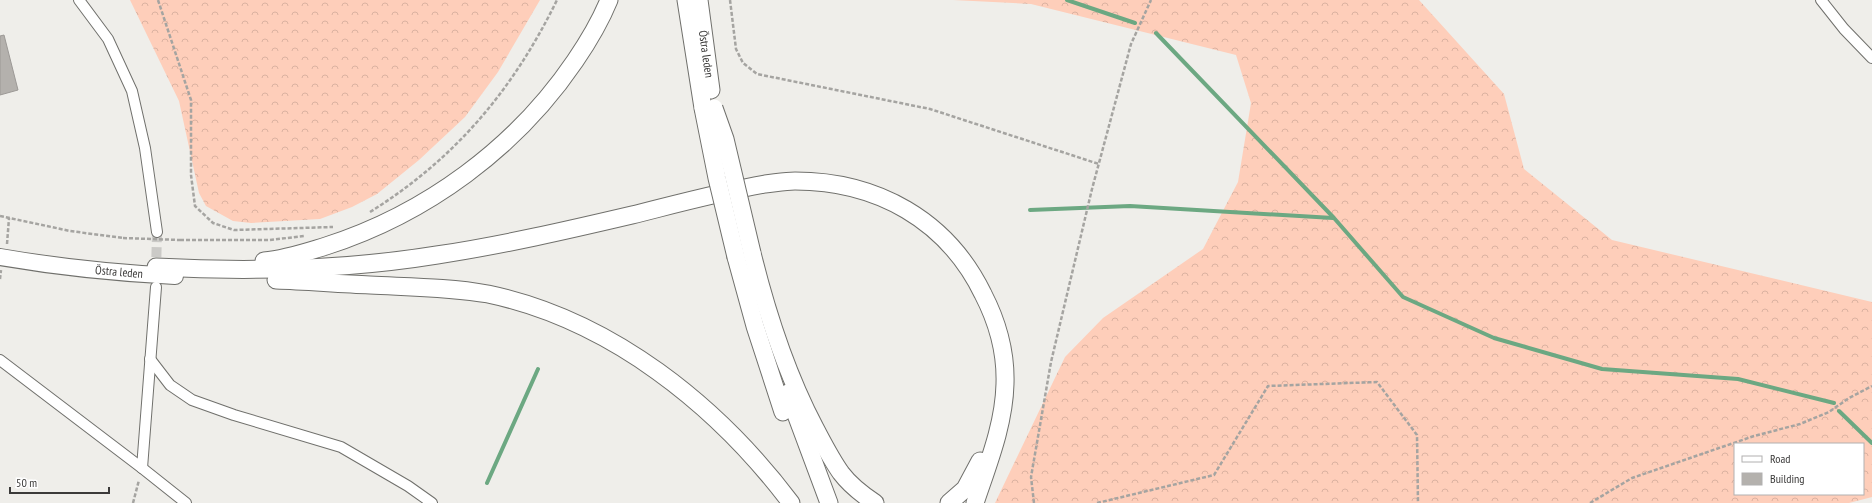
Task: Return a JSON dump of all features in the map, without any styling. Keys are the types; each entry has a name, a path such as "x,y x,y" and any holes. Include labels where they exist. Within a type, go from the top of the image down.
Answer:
{"highway":[{"path":"156,267 251,263 284,259 347,239 388,222 415,208 479,164 514,134 543,105 588,41 609,0"},
{"path":"686,0 708,108 715,171 744,255 772,350 809,454 829,503"},
{"name":"Östra leden","path":"699,0 708,108"},
{"path":"156,267 212,270 285,270 389,261 437,255 526,238 765,184 794,181 826,183 856,188 886,198 919,217 942,235 961,256 977,281 990,307 998,332 1003,358 1005,382 1004,408 991,457 975,503"},
{"path":"238,278 300,276 369,271 467,257 774,191 797,189 821,190 865,199 902,216 918,226 936,241 955,262 969,282 989,327 994,355 996,379 992,418 984,453 977,470 965,489 949,503"},
{"path":"744,255 776,392 819,503"},
{"path":"744,255 790,374 808,415 841,473 864,495 875,503"},
{"path":"238,278 444,289 488,294 532,307 571,321 615,343 658,372 695,401 731,433 769,474 791,503"}],"main road":[{"name":"Östra leden","path":"2,254 156,267"},
{"name":"Östra leden","path":"2,254 71,268 132,274 238,278"}],"street":[{"path":"79,0 108,39 132,91 145,148 157,232"},
{"path":"1821,0 1844,29 1872,58"},
{"path":"142,468 156,287"},
{"path":"150,359 170,385 192,400 234,415 341,447 408,486 432,503"},
{"path":"0,360 186,503"}],"path":[{"path":"158,0 191,100 191,175 195,206 213,223 234,230 334,228 319,232"},
{"path":"368,212 398,194 432,168 472,128 502,93 527,56 557,0"},
{"path":"730,0 736,48 743,64 757,74 930,109 1099,164"},
{"path":"1034,503 1030,477 1051,362 1092,189 1131,44 1151,0"},
{"path":"0,216 70,231 123,238 180,240 270,240 305,236"},
{"path":"0,279 2,254 9,218"},
{"path":"1097,503 1214,476 1268,386 1377,382 1417,435 1418,503"},
{"path":"1590,503 1632,478 1754,436 1800,424 1829,412 1849,398 1872,386"},
{"path":"132,503 142,468"}],"green space":[{"path":"130,0 540,0 498,72 465,117 419,160 377,194 352,207 320,219 251,223 233,221 206,206 199,193 179,101"},
{"path":"953,0 1419,0 1504,94 1524,169 1612,240 1872,302 1872,497 1849,503 995,503 1065,357 1103,318 1203,249 1238,182 1251,103 1236,55 1031,4"}],"building":[{"path":"4,35 18,90 0,95 0,36"}],"waterway":[{"path":"1067,0 1135,23"},
{"path":"1156,33 1334,218 1403,297 1494,338 1602,369 1738,379 1834,403"},
{"path":"1030,210 1130,206 1333,218"},
{"path":"487,483 538,369"},
{"path":"1839,411 1872,443"}],"tunnel":[{"path":"156,272 157,232"}]}
